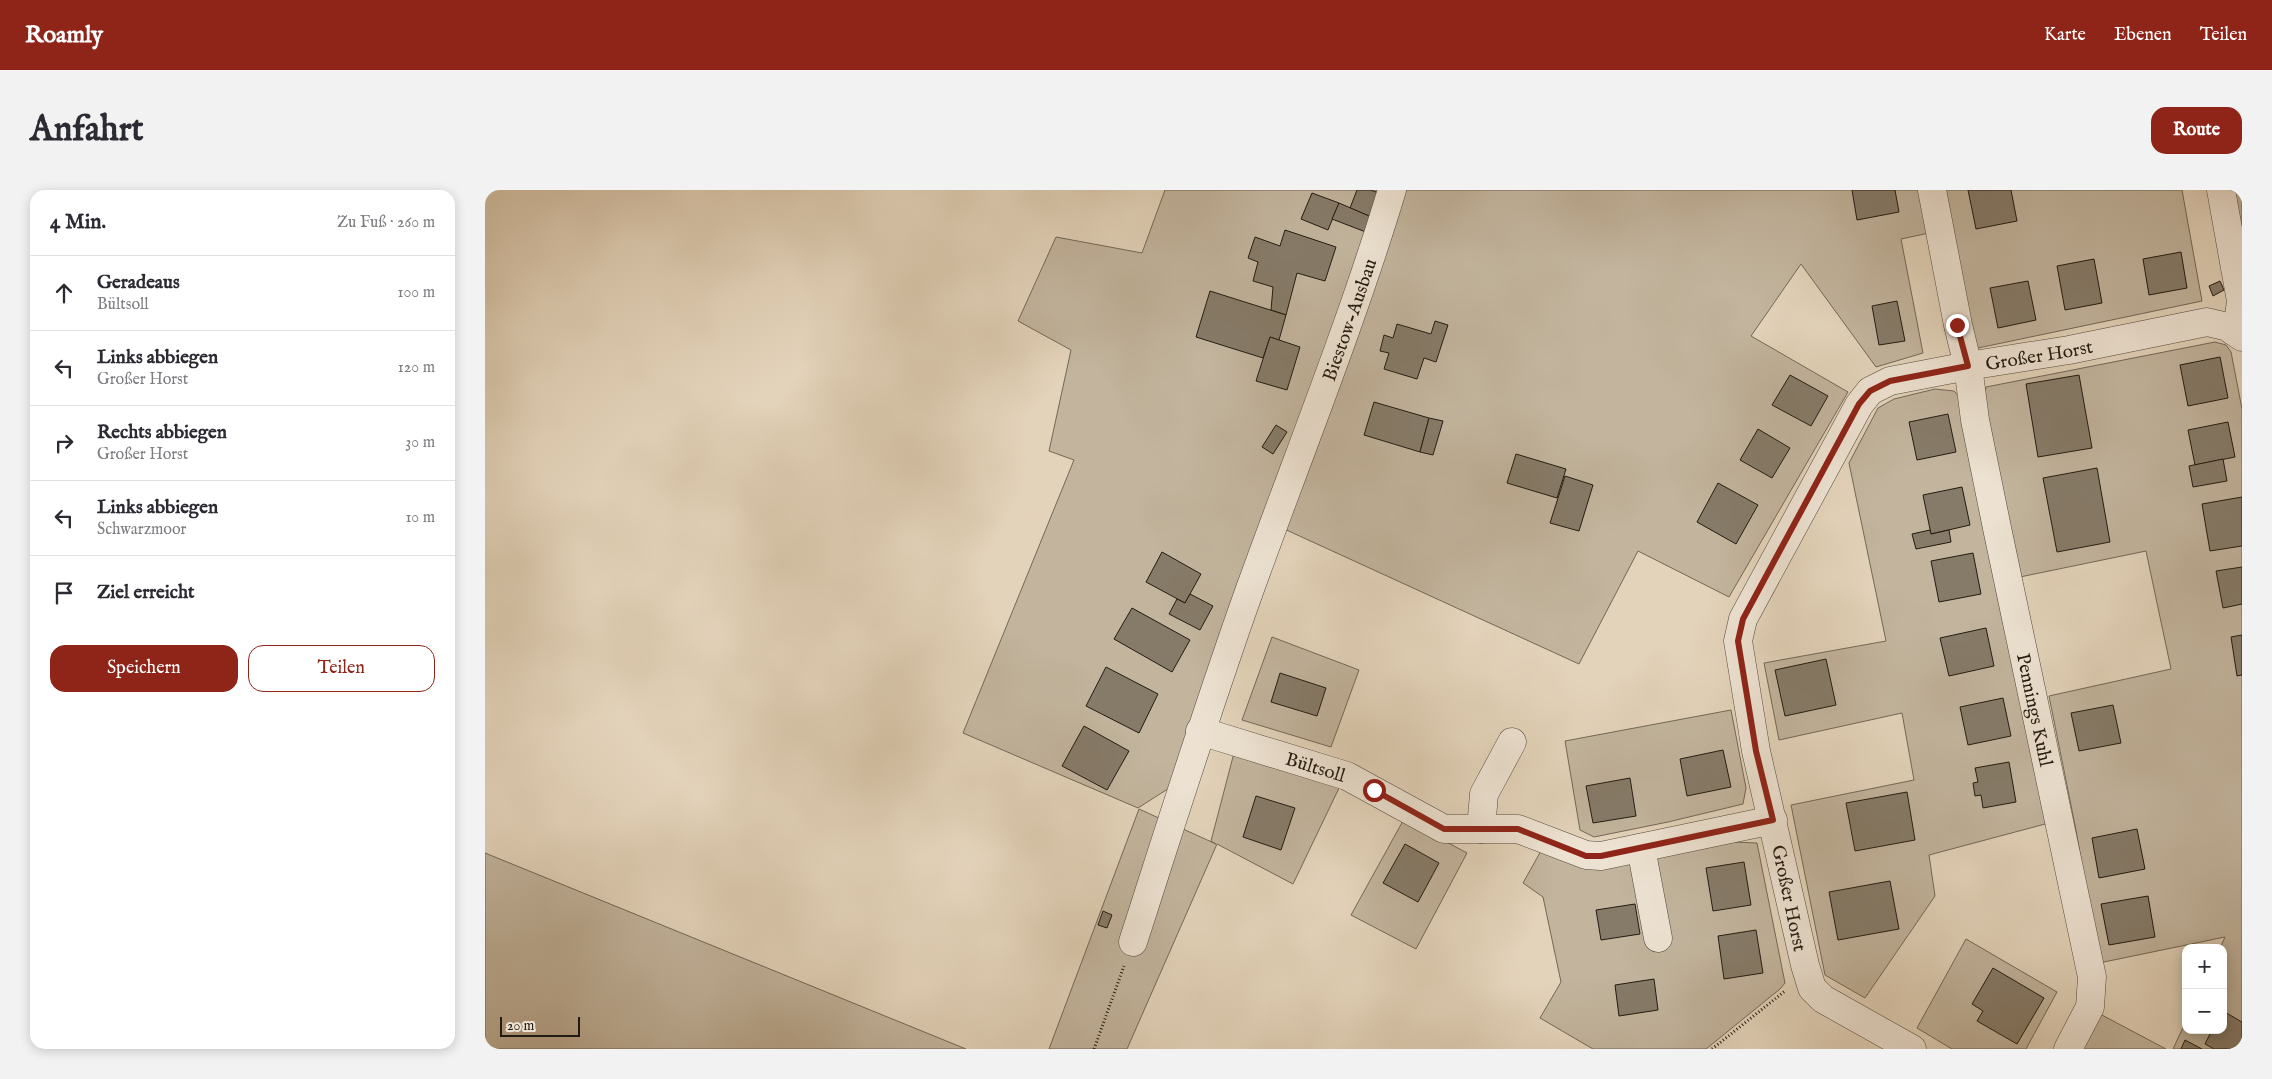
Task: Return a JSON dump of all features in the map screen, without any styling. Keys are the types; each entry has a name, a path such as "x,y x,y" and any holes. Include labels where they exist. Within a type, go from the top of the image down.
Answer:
{"street":[{"name":"Biestow-Ausbau","path":"1133,942 1201,731 1302,447 1368,270 1392,190"},
{"name":"Pennings Kuhl","path":"1932,190 1957,325 1968,366 1975,420 2092,977 2093,992 2089,1007 2067,1049"},
{"path":"2221,190 2241,301 2238,334"},
{"name":"Großer Horst","path":"1912,1049 1823,999 1812,988 1756,751 1738,641 1743,619 1859,404 1870,391 1890,381 2069,350 2207,322 2228,326 2238,334"},
{"name":"Bültsoll","path":"1201,731 1347,776 1444,829 1518,829 1586,856 1601,856 1773,820"},
{"path":"1481,829 1484,794 1512,742"},
{"path":"1641,848 1658,938"}],"path":[{"path":"1094,1049 1133,942"},
{"path":"1713,1049 1780,994 1808,976"}],"shaded area":[{"path":"1165,190 1921,190 1929,233 1901,239 1923,353 1876,367 1801,264 1751,336 1848,392 1729,597 1638,551 1579,664 1269,522 1174,785 1138,808 963,733 1074,460 1049,451 1071,350 1018,321 1056,237 1142,253"},
{"path":"1942,190 2182,190 2202,301 1978,348 1971,338"},
{"path":"2232,190 2242,190 2242,246"},
{"path":"2215,342 2226,345 2231,352 2242,409 2242,1049 2173,1049 2182,1030 2182,1034 2227,1034 2227,944 2222,944 2225,937 2182,944 2182,946 2099,963 2076,830 2049,696 2171,669 2146,551 2020,577 1984,396 1986,387"},
{"path":"1935,389 1954,391 1961,399 2049,823 1929,855 1935,896 1865,998 1825,975 1791,805 1914,780 1902,713 1779,740 1764,663 1886,641 1849,463 1878,408 1894,399"},
{"path":"1272,637 1359,670 1331,747 1242,720"},
{"path":"1731,710 1746,788 1743,804 1594,837 1580,830 1565,741"},
{"path":"1234,753 1340,786 1293,884 1217,844 1127,1049 1049,1049 1139,809 1216,844 1211,841"},
{"path":"1404,819 1467,853 1416,949 1351,915"},
{"path":"1733,842 1757,843 1785,983 1780,989 1706,1049 1593,1049 1540,1018 1561,982 1543,897 1523,883 1542,849 1651,858"},
{"path":"485,853 966,1049 485,1049"},
{"path":"1966,939 2057,992 2026,1049 1952,1049 1917,1028"},
{"path":"2100,1014 2166,1049 2080,1049"}],"building":[{"path":"1357,190 1371,190 1386,196 1376,219 1350,208"},
{"path":"1852,190 1895,190 1899,212 1857,220"},
{"path":"1968,190 2011,190 2017,221 1976,229"},
{"path":"1312,193 1339,203 1328,230 1301,219"},
{"path":"1339,203 1376,219 1371,234 1332,219"},
{"path":"1285,230 1336,247 1325,281 1297,273 1286,315 1271,310 1273,287 1253,281 1258,262 1248,258 1255,237 1280,246"},
{"path":"2181,252 2187,288 2149,295 2143,259"},
{"path":"2094,259 2102,303 2065,310 2057,266"},
{"path":"2028,281 2036,320 1998,328 1990,288"},
{"path":"2220,281 2224,290 2213,296 2209,286"},
{"path":"1210,291 1286,315 1279,340 1270,337 1263,358 1196,337"},
{"path":"1897,301 1905,341 1879,345 1872,306"},
{"path":"1435,321 1448,325 1436,362 1424,358 1417,379 1384,369 1389,353 1380,351 1384,335 1393,338 1397,324 1431,334"},
{"path":"1270,337 1300,347 1287,390 1256,381"},
{"path":"2220,357 2228,398 2188,406 2180,365"},
{"path":"1790,375 1828,396 1811,426 1772,405"},
{"path":"2079,375 2092,448 2038,457 2026,384"},
{"path":"1374,402 1429,418 1420,452 1364,435"},
{"path":"1948,414 1956,452 1917,460 1909,422"},
{"path":"1429,418 1443,421 1433,455 1420,452"},
{"path":"2228,422 2235,457 2195,465 2188,430"},
{"path":"1276,425 1287,432 1273,454 1262,447"},
{"path":"1758,429 1790,448 1772,478 1740,460"},
{"path":"1516,454 1566,469 1557,498 1507,483"},
{"path":"2223,459 2227,481 2193,487 2189,466"},
{"path":"2097,468 2110,542 2057,552 2043,478"},
{"path":"1565,476 1593,485 1579,531 1550,523"},
{"path":"1718,483 1758,505 1736,544 1697,522"},
{"path":"1962,487 1970,525 1931,534 1923,495"},
{"path":"2242,497 2242,546 2210,551 2202,504"},
{"path":"1930,530 1931,534 1949,530 1951,542 1916,549 1912,534"},
{"path":"1162,552 1201,574 1185,603 1146,582"},
{"path":"1973,553 1981,594 1939,602 1931,561"},
{"path":"2242,567 2242,604 2223,608 2216,571"},
{"path":"1190,594 1213,606 1200,630 1169,614 1177,599 1185,603"},
{"path":"1132,608 1190,640 1172,672 1114,639"},
{"path":"1986,628 1994,666 1949,676 1940,638"},
{"path":"2242,635 2242,675 2237,676 2231,637"},
{"path":"1826,659 1836,705 1785,716 1775,670"},
{"path":"1106,667 1158,694 1139,733 1086,706"},
{"path":"1280,673 1326,688 1317,716 1271,702"},
{"path":"2003,698 2011,736 1968,745 1960,707"},
{"path":"2113,705 2121,743 2079,751 2071,713"},
{"path":"1084,726 1129,751 1107,790 1062,766"},
{"path":"1723,750 1731,787 1687,796 1680,759"},
{"path":"2009,762 2016,802 1983,808 1981,795 1975,796 1973,783 1978,782 1975,768"},
{"path":"1630,778 1636,816 1593,823 1586,786"},
{"path":"1907,792 1915,840 1855,851 1846,803"},
{"path":"1256,796 1295,808 1281,850 1243,837"},
{"path":"2137,829 2145,869 2099,878 2092,838"},
{"path":"1405,844 1439,863 1418,902 1383,883"},
{"path":"1744,862 1751,905 1713,911 1706,868"},
{"path":"1890,881 1899,929 1838,940 1829,892"},
{"path":"2148,896 2155,937 2109,945 2101,904"},
{"path":"1635,904 1640,934 1601,940 1596,910"},
{"path":"1103,911 1112,915 1107,928 1098,925"},
{"path":"1756,930 1763,973 1724,979 1718,936"},
{"path":"1993,968 2044,998 2017,1044 1977,1021 1983,1011 1972,1004"},
{"path":"1654,979 1658,1010 1619,1016 1615,985"},
{"path":"2227,1013 2242,1022 2242,1049 2214,1049 2205,1044 2210,1034 2227,1034"},
{"path":"2185,1040 2202,1049 2181,1049"}],"route":[{"path":"1374,790 1444,829 1518,829 1586,856 1601,856 1773,820 1756,751 1738,641 1743,619 1859,404 1870,391 1890,381 1968,366 1957,325"}]}
